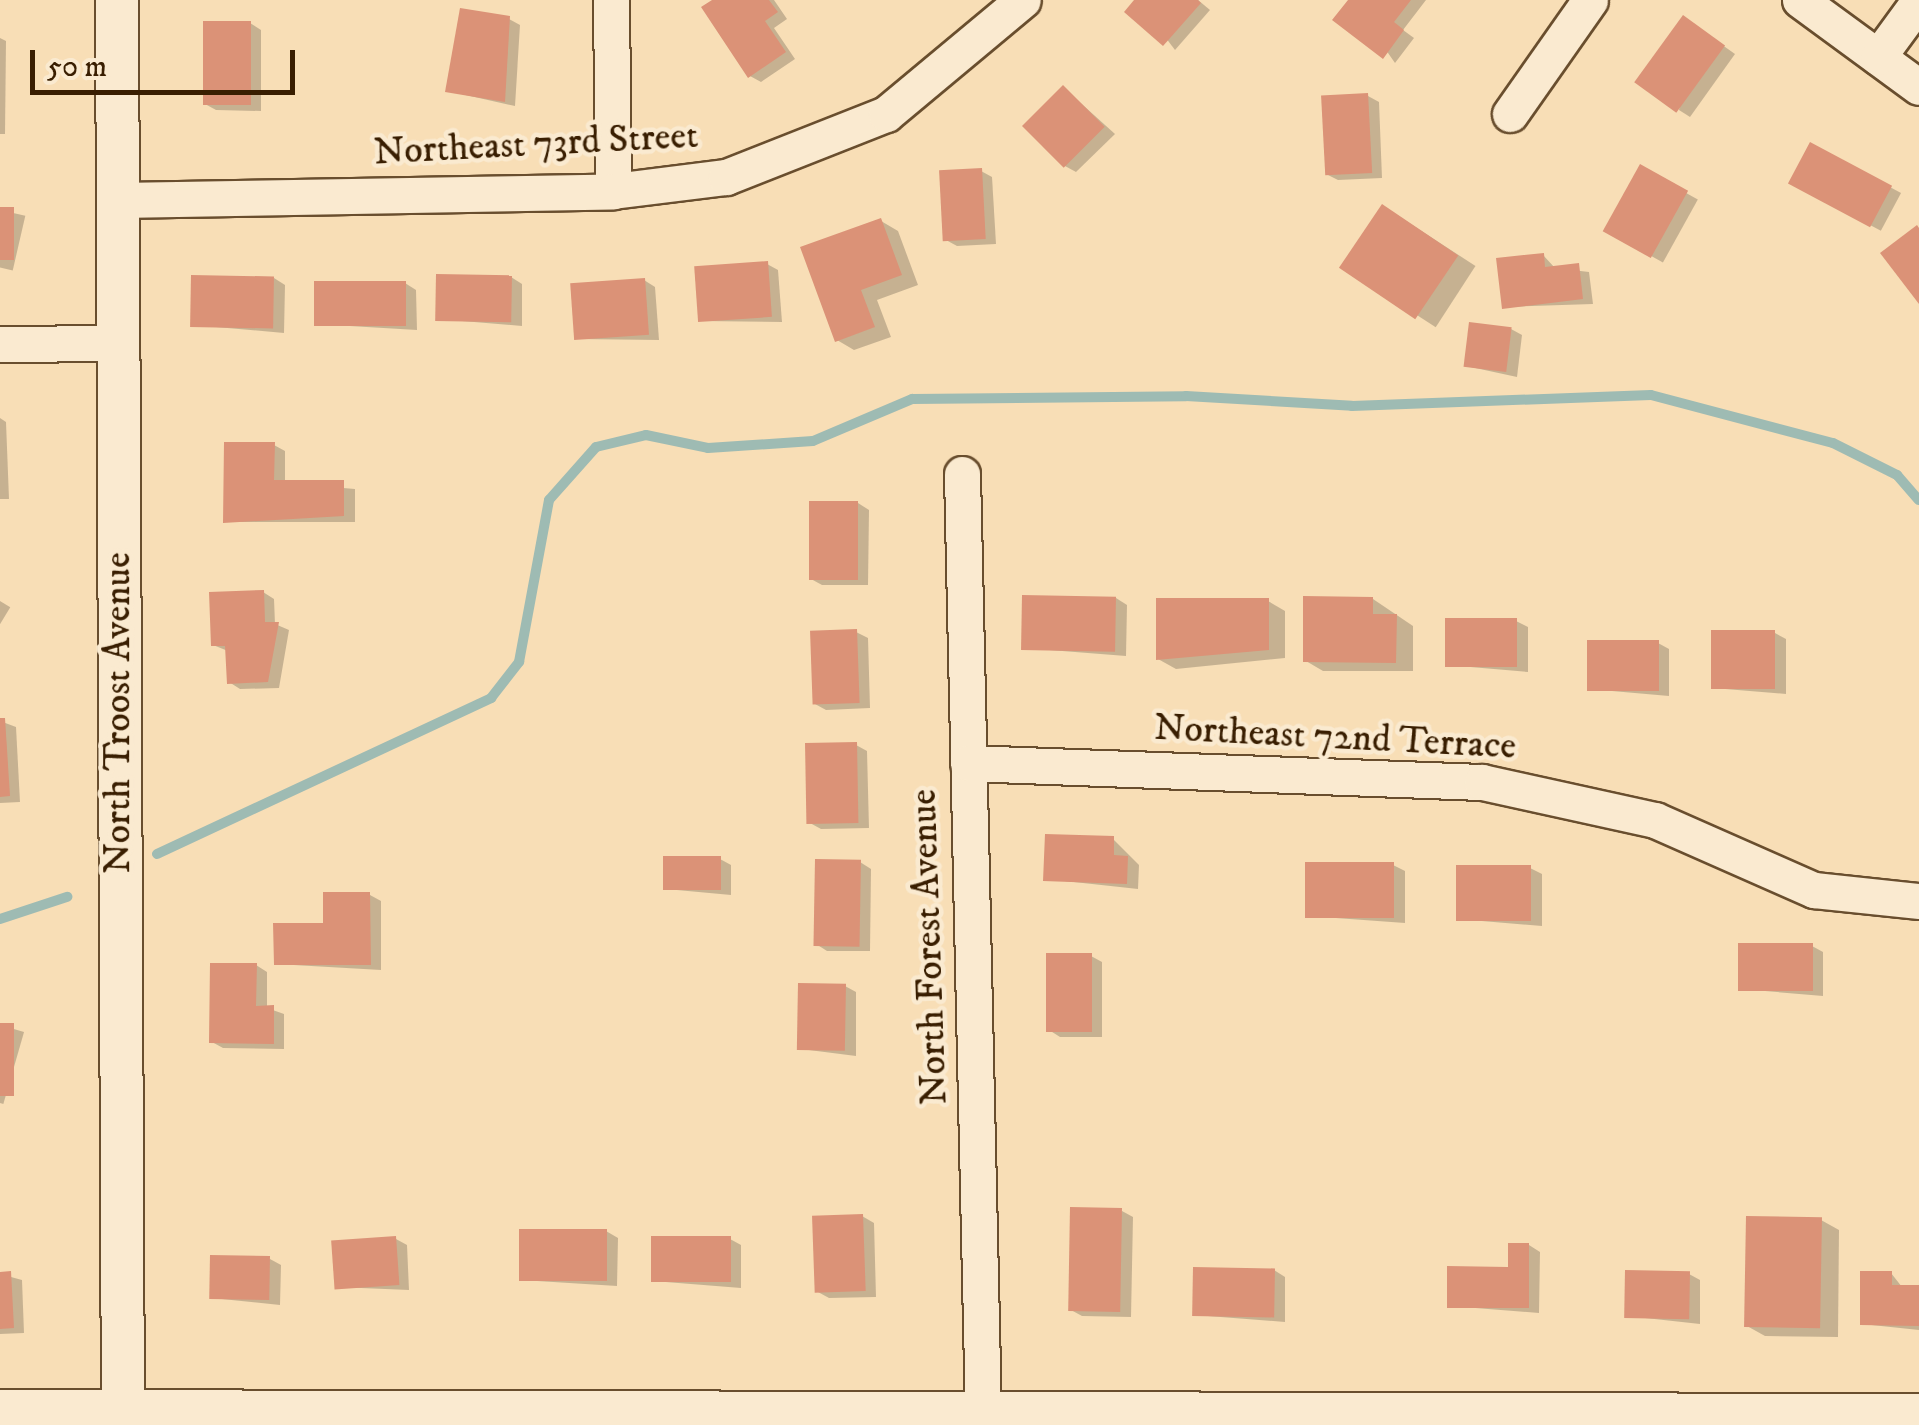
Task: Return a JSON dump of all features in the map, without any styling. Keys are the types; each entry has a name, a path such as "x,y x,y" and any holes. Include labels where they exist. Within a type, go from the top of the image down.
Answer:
{"main road":[{"path":"0,1414 123,1419 1919,1419"}],"street":[{"name":"North Troost Avenue","path":"117,0 123,1419"},
{"path":"612,0 613,191"},
{"name":"Northeast 73rd Street","path":"119,200 613,191 726,177 835,141 953,68 1023,0"},
{"path":"1510,114 1590,0"},
{"path":"1800,0 1919,87"},
{"path":"1878,57 1919,1"},
{"path":"0,344 120,343"},
{"name":"North Forest Avenue","path":"962,474 983,1416"},
{"name":"Northeast 72nd Terrace","path":"968,763 1482,782 1655,820 1814,890 1919,902"}],"building":[{"path":"712,0 769,0 778,12 765,21 786,52 748,78 701,7"},
{"path":"1134,0 1201,3 1163,46 1124,12"},
{"path":"1348,0 1411,0 1394,22 1404,30 1383,59 1332,20"},
{"path":"460,8 510,16 505,102 445,92"},
{"path":"1683,15 1725,46 1676,113 1634,82"},
{"path":"203,21 251,21 251,105 203,105"},
{"path":"1063,85 1105,127 1064,168 1022,126"},
{"path":"1368,93 1372,173 1325,175 1321,95"},
{"path":"1810,142 1892,186 1870,227 1788,183"},
{"path":"1640,164 1688,191 1651,258 1603,231"},
{"path":"982,168 986,239 943,241 939,170"},
{"path":"1382,204 1458,255 1415,319 1339,268"},
{"path":"0,207 14,207 14,260 0,260"},
{"path":"881,218 902,275 861,290 875,327 835,342 800,247"},
{"path":"1917,225 1919,228 1919,304 1880,253"},
{"path":"1544,253 1545,267 1579,263 1583,299 1502,309 1496,258"},
{"path":"768,261 772,317 698,322 694,266"},
{"path":"436,274 512,275 511,322 435,321"},
{"path":"191,275 274,276 273,328 190,327"},
{"path":"645,278 649,335 574,340 570,283"},
{"path":"314,281 406,281 406,326 314,326"},
{"path":"1469,322 1512,327 1506,372 1464,367"},
{"path":"224,442 275,442 274,480 344,480 344,516 223,523"},
{"path":"809,501 858,501 858,580 809,580"},
{"path":"264,590 265,622 279,622 268,682 227,684 225,646 211,646 209,592"},
{"path":"1022,595 1116,597 1115,652 1021,650"},
{"path":"1303,596 1373,597 1373,614 1397,614 1396,663 1303,662"},
{"path":"1156,598 1269,598 1269,650 1156,660"},
{"path":"1445,618 1517,618 1517,667 1445,667"},
{"path":"857,629 860,703 813,705 810,631"},
{"path":"1711,630 1775,630 1775,689 1711,689"},
{"path":"1587,640 1659,640 1659,691 1587,691"},
{"path":"0,718 5,718 10,796 0,797"},
{"path":"857,742 858,823 806,824 805,743"},
{"path":"1045,834 1114,836 1114,855 1128,856 1127,884 1043,881"},
{"path":"663,856 721,856 721,890 663,890"},
{"path":"815,859 861,860 859,947 813,946"},
{"path":"1305,862 1394,862 1394,918 1305,918"},
{"path":"1456,865 1531,865 1531,921 1456,921"},
{"path":"323,892 370,892 371,965 274,965 273,923 323,923"},
{"path":"1738,943 1813,943 1813,991 1738,991"},
{"path":"1046,953 1092,953 1092,1032 1046,1032"},
{"path":"210,963 257,963 256,1006 274,1005 274,1044 209,1043"},
{"path":"798,983 846,984 845,1051 797,1050"},
{"path":"0,1023 14,1023 14,1096 0,1096"},
{"path":"1070,1207 1122,1208 1120,1312 1068,1311"},
{"path":"863,1214 866,1291 815,1293 812,1216"},
{"path":"1746,1216 1822,1217 1820,1328 1744,1327"},
{"path":"519,1229 607,1229 607,1281 519,1281"},
{"path":"396,1236 399,1285 335,1289 331,1241"},
{"path":"651,1236 731,1236 731,1282 651,1282"},
{"path":"1508,1243 1529,1243 1529,1308 1447,1308 1447,1266 1508,1267"},
{"path":"210,1255 270,1256 269,1300 209,1299"},
{"path":"1193,1267 1275,1268 1274,1317 1192,1316"},
{"path":"1625,1270 1690,1271 1689,1319 1624,1318"},
{"path":"11,1271 14,1328 0,1329 0,1272"},
{"path":"1860,1271 1892,1271 1892,1285 1919,1285 1919,1326 1860,1325"}],"waterway":[{"path":"157,854 491,698 519,662 549,500 596,447 646,435 708,448 813,441 912,399 1186,396 1352,406 1651,395 1833,443 1897,475 1919,500"},
{"path":"0,919 67,897"}]}
